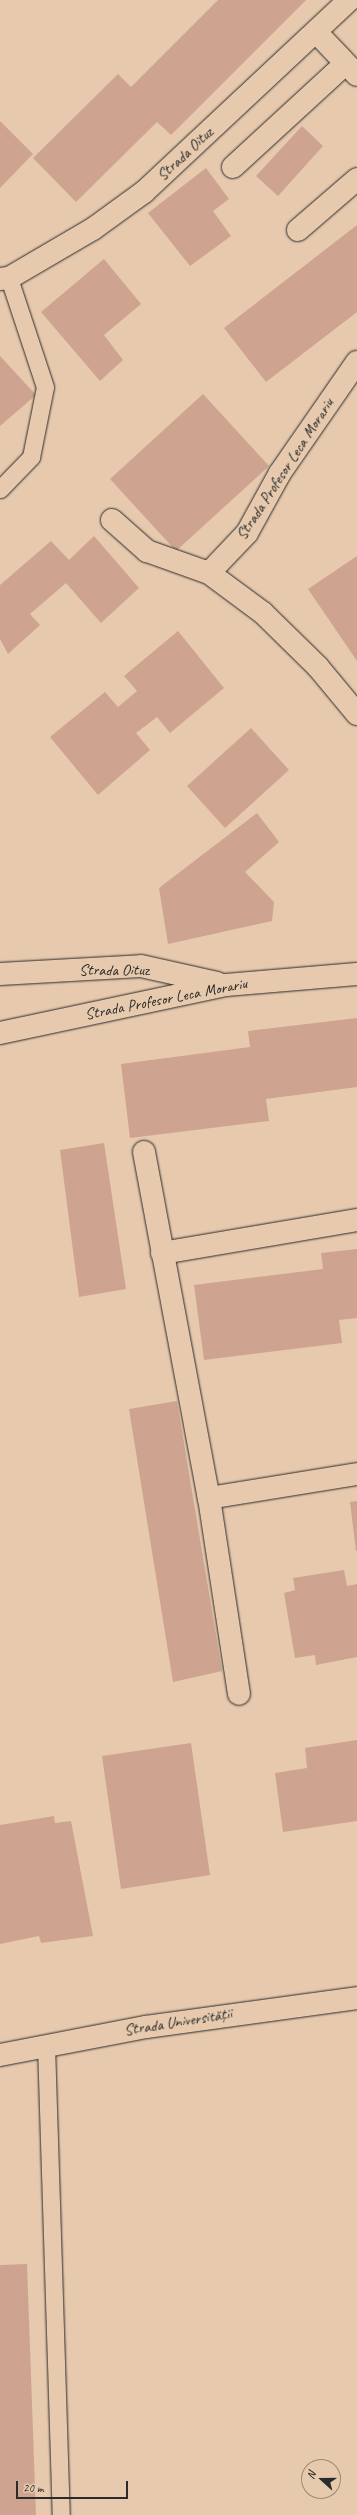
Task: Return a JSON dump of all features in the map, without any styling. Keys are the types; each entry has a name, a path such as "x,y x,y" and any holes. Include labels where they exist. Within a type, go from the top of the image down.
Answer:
{"street":[{"name":"Strada Oituz","path":"5,278 93,229 144,192 316,32 348,0"},
{"path":"233,167 351,69 316,32"},
{"path":"298,230 357,179"},
{"name":"Strada Profesor Leca Morariu","path":"209,573 247,533 280,473 357,362"},
{"path":"112,520 147,551 209,573 263,613 318,667 357,714"},
{"name":"Strada Oituz","path":"0,974 141,966 226,985"},
{"name":"Strada Profesor Leca Morariu","path":"0,1033 226,985 357,974"},
{"path":"144,1152 209,1498 239,1694"},
{"path":"162,1253 357,1220"},
{"path":"209,1498 357,1474"},
{"name":"Strada Universității","path":"0,2055 46,2045 259,2009 357,1998"}],"lane":[{"path":"0,489 31,457 45,387 5,278"},
{"path":"46,2045 61,2515"}],"building":[{"path":"218,0 306,0 171,135 157,122 76,202 33,158 118,74 131,87"},
{"path":"0,121 33,154 0,188"},
{"path":"302,126 323,146 278,196 256,176"},
{"path":"206,168 229,199 213,211 231,236 190,266 148,213"},
{"path":"357,225 357,312 266,382 224,328"},
{"path":"104,259 141,304 104,335 123,360 100,381 41,312"},
{"path":"0,356 36,395 0,426"},
{"path":"203,394 269,466 176,551 110,479"},
{"path":"94,536 139,588 101,623 66,583 30,614 40,625 8,654 0,639 0,585 51,541 69,560"},
{"path":"357,556 357,661 308,589"},
{"path":"178,631 224,688 170,733 157,717 136,733 150,750 98,795 50,737 105,692 118,707 137,691 124,676"},
{"path":"251,728 289,770 225,828 187,786"},
{"path":"257,813 279,842 245,872 274,902 272,921 168,944 159,888"},
{"path":"357,1018 357,1087 266,1099 269,1121 130,1138 121,1064 250,1047 248,1031"},
{"path":"104,1143 126,1289 79,1297 60,1150"},
{"path":"357,1249 357,1318 339,1320 342,1343 204,1360 194,1285 323,1269 321,1253"},
{"path":"177,1401 222,1671 173,1682 129,1409"},
{"path":"357,1501 357,1551 356,1551 350,1502"},
{"path":"344,1570 347,1586 357,1584 357,1657 316,1665 315,1655 295,1658 284,1593 295,1590 293,1578"},
{"path":"357,1740 357,1821 283,1832 275,1773 307,1768 305,1748"},
{"path":"191,1743 210,1875 121,1889 102,1756"},
{"path":"54,1816 55,1823 71,1821 93,1936 41,1943 39,1936 0,1944 0,1825"},
{"path":"27,2264 36,2515 0,2515 0,2265"}]}
